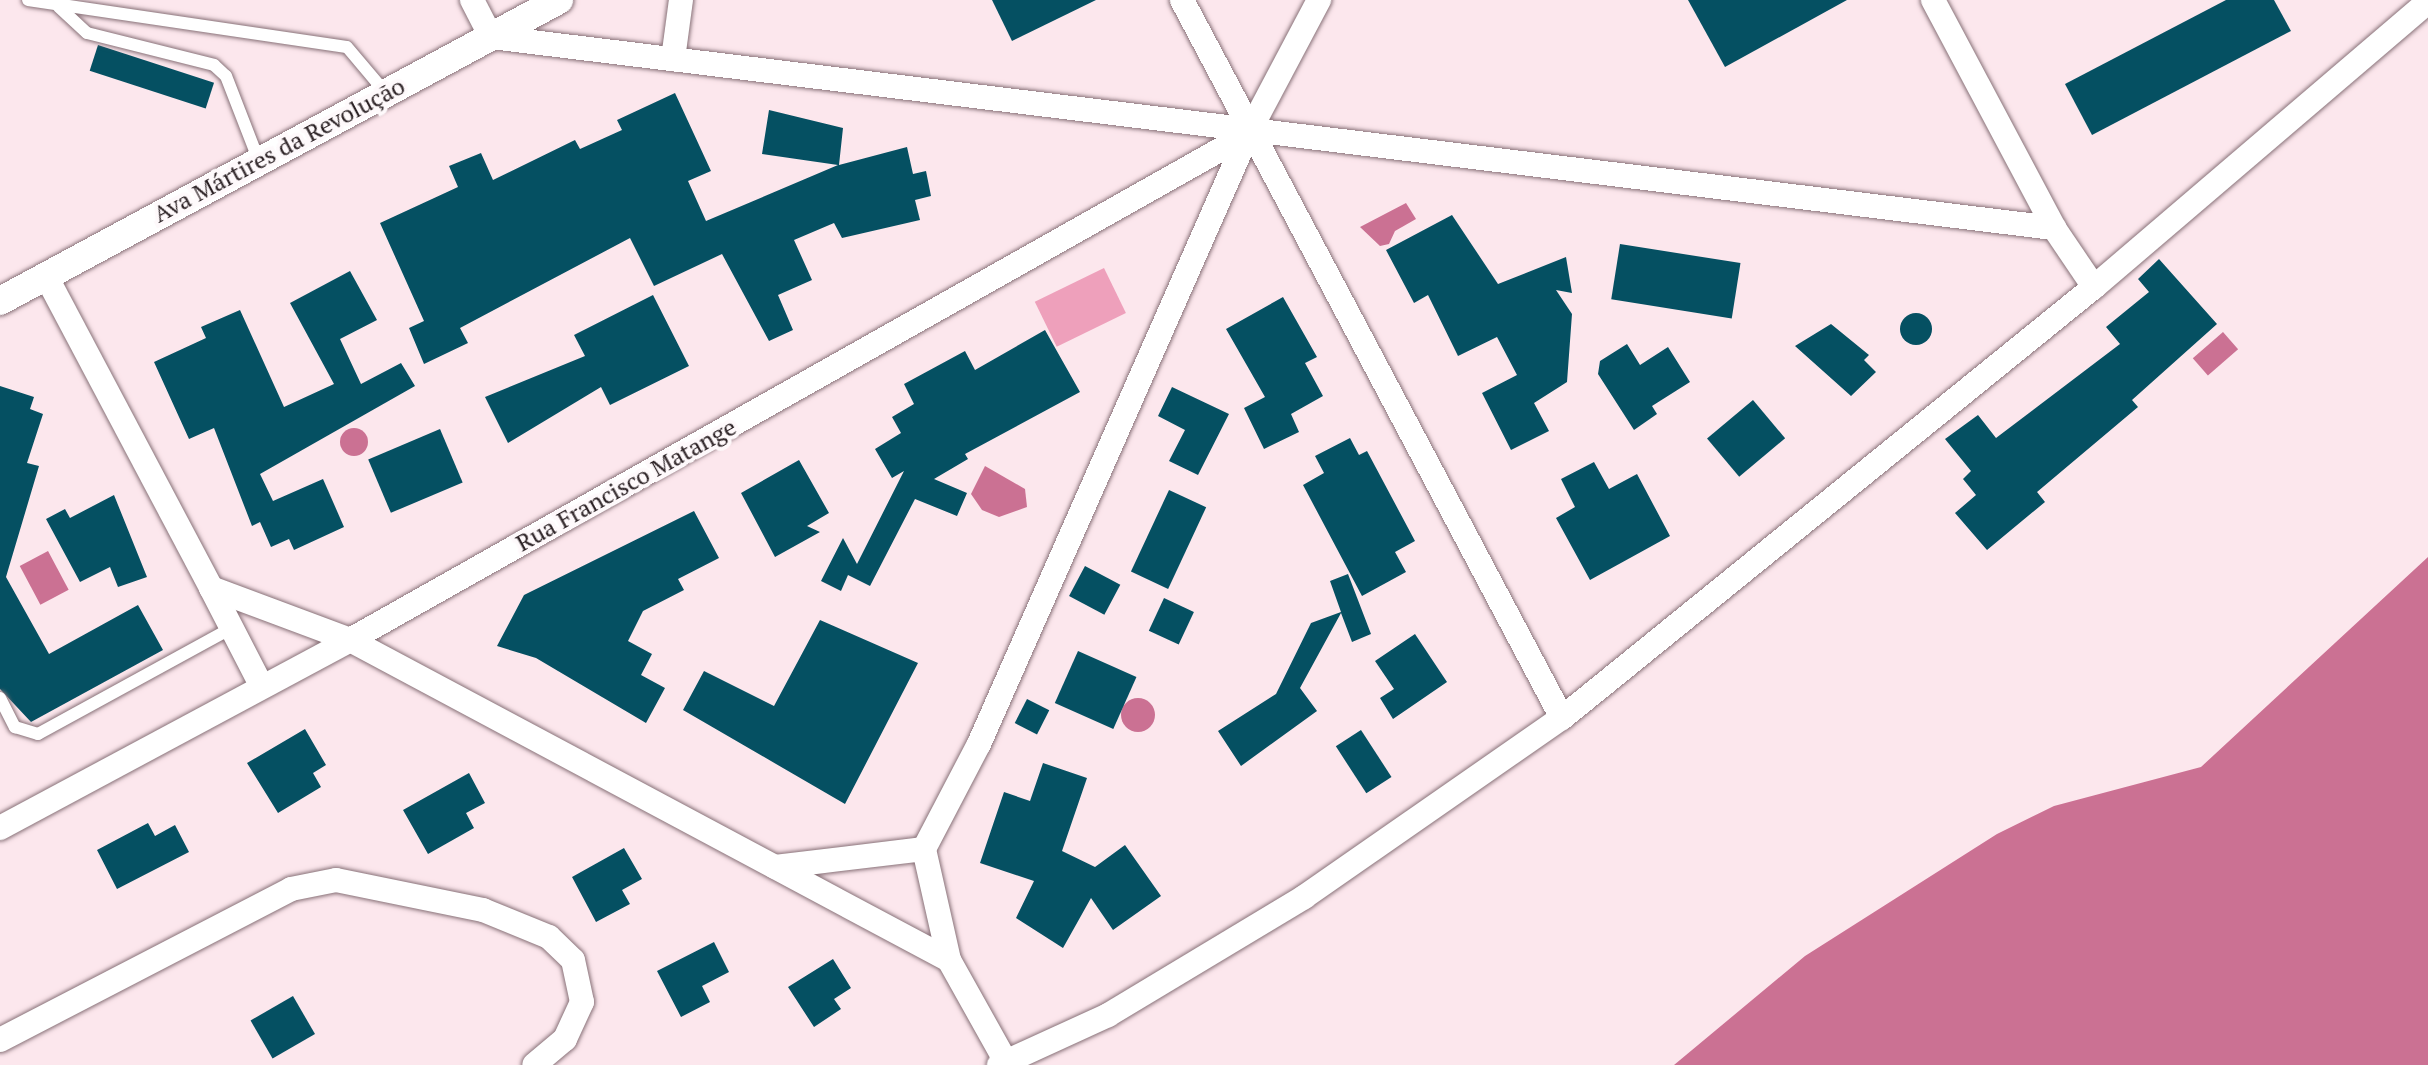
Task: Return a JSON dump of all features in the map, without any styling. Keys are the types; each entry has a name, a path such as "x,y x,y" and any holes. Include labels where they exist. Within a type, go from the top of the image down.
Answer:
{"street":[{"path":"472,0 491,37 1248,134 2054,228"},
{"name":"Ava Mártires da Revolução","path":"0,301 559,0"},
{"path":"673,59 681,0"},
{"path":"1182,0 1248,134 1562,718"},
{"path":"1319,0 1248,134 979,744 924,849 949,960 1002,1063 1108,1015 1304,897 1562,718 2094,287 2428,2"},
{"path":"1933,0 2054,228 2094,287"},
{"name":"Rua Francisco Matange","path":"0,828 350,640 1248,134"},
{"path":"46,276 262,687"},
{"path":"211,588 350,640 949,960"},
{"path":"775,867 924,849"},
{"path":"0,1040 291,889 336,880 483,910 549,937 573,960 582,1002 565,1039 534,1065"}],"lane":[{"path":"28,0 59,7 347,47 385,92"},
{"path":"59,7 87,33 214,65 226,76 259,161"},
{"path":"0,698 15,727 38,734 232,628"}],"shaded area":[{"path":"1406,203 1416,219 1395,231 1389,244 1380,246 1360,227"},
{"path":"1104,268 1126,313 1057,347 1035,302"},
{"path":"2223,332 2238,349 2208,376 2193,358"},
{"path":"354,428 364,432 368,442 364,452 354,456 344,452 340,442 344,432"},
{"path":"985,466 1025,489 1027,507 999,517 982,510 971,494"},
{"path":"48,551 69,590 40,605 20,566"},
{"path":"2428,557 2428,1065 1674,1065 1805,956 1997,834 2054,806 2201,767"},
{"path":"1138,698 1150,703 1155,715 1150,727 1138,732 1126,727 1121,715 1126,703"}],"building":[{"path":"992,0 1096,0 1012,41"},
{"path":"1688,0 1847,0 1725,67"},
{"path":"2226,0 2274,0 2291,31 2092,135 2065,84"},
{"path":"98,45 214,83 206,108 90,71"},
{"path":"675,93 711,171 688,181 706,221 838,165 762,154 769,110 843,128 839,165 907,147 913,174 926,171 931,196 915,200 920,220 842,238 834,223 794,240 812,280 778,295 793,330 769,341 722,254 654,286 630,238 460,328 468,343 424,364 409,328 424,321 380,223 458,187 449,166 481,153 493,180 575,140 580,149 622,130 617,120"},
{"path":"1452,215 1498,284 1566,257 1572,293 1556,290 1572,314 1567,382 1534,403 1549,431 1511,450 1482,393 1517,375 1497,337 1458,356 1428,295 1414,303 1386,250"},
{"path":"1620,244 1740,263 1732,318 1611,299"},
{"path":"2159,259 2217,324 2132,400 2138,407 2037,492 2045,502 1987,550 1955,513 1976,495 1963,479 1971,471 1945,439 1978,415 1996,438 2120,344 2106,327 2149,292 2138,279"},
{"path":"350,271 377,320 340,339 361,384 401,363 415,386 260,474 273,501 323,479 344,527 294,550 289,539 271,547 260,522 252,526 214,428 189,439 154,362 206,338 201,327 240,310 284,407 334,384 290,303"},
{"path":"653,295 689,366 610,405 601,387 508,443 485,397 585,356 574,335"},
{"path":"1283,297 1317,357 1305,363 1323,396 1291,414 1299,432 1264,449 1244,408 1265,397 1226,329"},
{"path":"1916,313 1927,318 1932,329 1927,340 1916,345 1905,340 1900,329 1905,318"},
{"path":"1831,324 1869,355 1864,360 1876,372 1851,396 1795,346"},
{"path":"1045,330 1080,392 965,454 968,459 934,479 967,493 957,516 915,499 870,586 848,575 841,591 821,581 843,538 857,564 904,471 892,478 875,449 901,433 892,417 914,404 904,384 965,351 975,370"},
{"path":"1627,344 1640,365 1668,347 1690,382 1652,406 1657,414 1634,430 1598,374 1600,361"},
{"path":"0,386 34,397 30,409 43,414 27,463 39,466 6,577 49,654 138,605 163,650 31,722 0,689"},
{"path":"1172,387 1229,414 1198,475 1169,461 1185,430 1158,416"},
{"path":"1753,400 1785,438 1739,477 1707,439"},
{"path":"440,429 463,482 391,513 368,459"},
{"path":"1350,438 1359,455 1367,451 1415,541 1395,552 1406,572 1362,596 1303,485 1324,473 1315,456"},
{"path":"799,460 829,513 807,526 820,532 775,557 741,493"},
{"path":"1594,462 1609,489 1637,474 1670,536 1590,580 1556,518 1575,507 1561,479"},
{"path":"1169,490 1206,507 1168,589 1131,572"},
{"path":"114,495 147,577 118,587 110,567 80,582 46,519 65,509 70,518"},
{"path":"694,511 719,558 678,579 684,590 643,611 628,641 652,654 641,675 665,688 646,723 536,658 497,646 524,595"},
{"path":"1085,566 1120,585 1104,615 1069,596"},
{"path":"1348,574 1371,634 1352,642 1341,613 1300,688 1317,711 1241,766 1218,731 1276,694 1311,623 1341,612 1330,581"},
{"path":"1164,598 1194,612 1179,645 1149,631"},
{"path":"820,620 918,663 845,804 683,710 704,671 774,706"},
{"path":"1415,634 1447,682 1393,719 1380,698 1394,689 1375,661"},
{"path":"1078,651 1136,677 1113,729 1055,703"},
{"path":"1027,699 1049,710 1037,734 1015,723"},
{"path":"305,729 326,765 313,773 321,787 278,813 247,763"},
{"path":"1361,730 1391,777 1366,793 1336,746"},
{"path":"1043,763 1087,778 1062,851 1095,867 1125,845 1161,896 1113,930 1091,898 1063,948 1016,918 1034,881 980,863 1004,792 1030,801"},
{"path":"469,773 485,803 466,813 474,828 428,854 403,810"},
{"path":"148,823 155,836 175,825 189,852 117,889 97,850"},
{"path":"624,848 642,879 622,890 630,904 596,922 572,877"},
{"path":"714,942 729,972 702,986 710,1002 681,1017 657,971"},
{"path":"833,959 851,988 834,999 841,1009 814,1027 788,987"},
{"path":"293,996 315,1034 273,1059 251,1020"}]}
